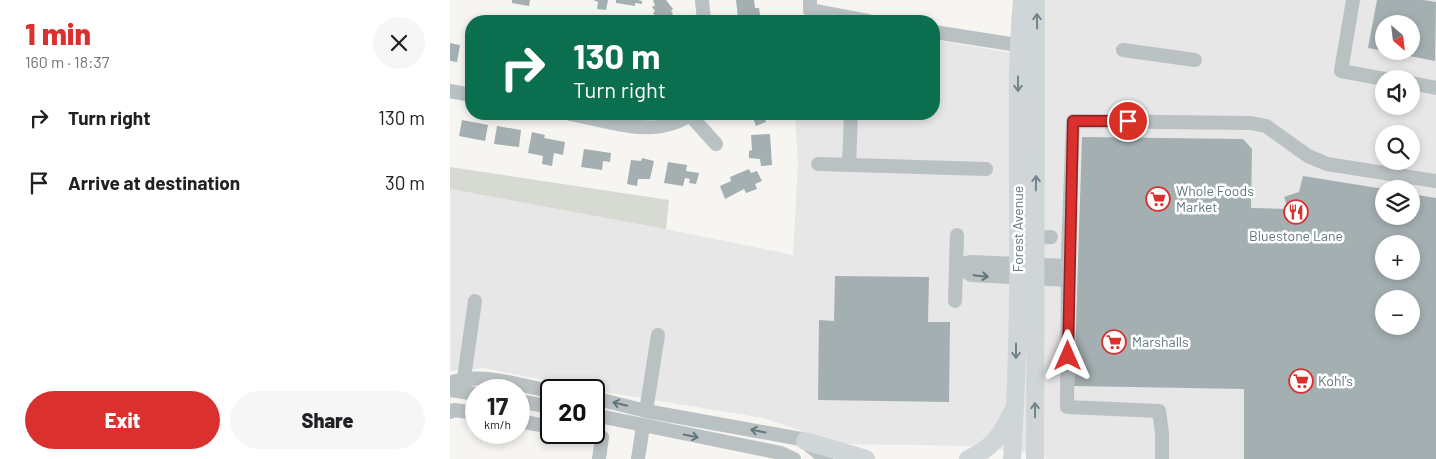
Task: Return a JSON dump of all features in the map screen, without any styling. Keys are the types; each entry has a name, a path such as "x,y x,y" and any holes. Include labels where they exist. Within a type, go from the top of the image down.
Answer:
{"main road":[{"name":"Forest Avenue","path":"1012,459 1016,403 1035,238 1018,46 1022,0"},
{"name":"Forest Avenue","path":"1036,0 1036,459"},
{"path":"968,459 991,446 1003,433 1016,403"},
{"path":"805,440 866,459"}],"street":[{"path":"702,0 703,15"},
{"path":"1353,0 1341,71 1375,77"},
{"path":"810,5 846,15"},
{"path":"940,33 1018,46"},
{"path":"1123,50 1195,60"},
{"path":"1420,85 1436,88"},
{"path":"450,91 465,94"},
{"path":"603,120 650,129 676,124 682,120"},
{"path":"695,120 716,144"},
{"path":"849,165 851,120"},
{"path":"1162,459 1162,433 1159,411 1068,407 1068,273 1073,121 1251,123 1266,126 1308,156 1327,164 1436,181"},
{"path":"818,164 986,169"},
{"path":"955,301 957,235"},
{"path":"956,265 972,262 1009,263 1051,272 1068,273"},
{"path":"956,265 971,274 1009,278 1051,272"},
{"path":"464,378 475,301"},
{"path":"646,411 658,335"},
{"path":"450,382 464,378 478,378 540,389"},
{"path":"450,390 465,392"},
{"path":"605,401 646,411 805,440 826,459"},
{"path":"450,412 454,410 465,412"},
{"path":"605,417 782,453 794,459"},
{"path":"638,459 643,426"},
{"path":"599,459 601,444"}],"shaded area":[{"path":"1045,0 1436,0 1436,459 1045,459 1044,455 976,446 840,444 763,418 605,392 605,379 540,379 484,368 450,371 450,189 621,220 793,255 798,164 795,120 940,120 940,41 1042,58"},
{"path":"450,167 669,200 666,229 450,189"}],"building":[{"path":"512,0 530,0 529,6 512,3"},
{"path":"593,0 608,0 606,10 597,9 598,2"},
{"path":"616,0 638,0 642,1 642,4 635,3 635,6 616,3"},
{"path":"666,0 673,9 671,11 673,14 654,15 653,13 655,11 652,7 655,5 653,1"},
{"path":"736,0 754,0 755,8 759,8 760,15 738,15"},
{"path":"1377,0 1423,0 1436,2 1435,61 1420,58 1420,15 1375,15 1375,49 1368,48"},
{"path":"450,43 460,45 457,62 450,61"},
{"path":"462,120 488,125 485,141 459,136"},
{"path":"754,120 765,120 766,122 756,126"},
{"path":"497,126 521,130 519,147 494,144"},
{"path":"532,132 545,135 544,138 565,142 563,155 554,153 552,166 542,164 543,156 528,153"},
{"path":"770,134 772,165 761,166 760,159 749,158 749,151 752,150 751,135"},
{"path":"1082,137 1243,139 1252,149 1251,208 1288,209 1284,197 1299,192 1303,176 1375,188 1375,225 1420,225 1420,195 1436,198 1436,459 1244,459 1244,389 1074,386"},
{"path":"584,149 611,153 610,162 603,161 602,170 581,167"},
{"path":"642,158 654,161 650,179 638,179 637,186 627,184 631,160 641,161"},
{"path":"668,162 687,165 686,171 699,173 696,184 689,183 690,179 685,178 683,186 664,183"},
{"path":"749,169 751,173 757,171 762,181 755,184 757,189 746,193 744,189 725,199 720,186 731,181 730,177"},
{"path":"835,276 929,277 928,322 950,322 949,402 818,400 819,320 834,321"}],"place":[{"name":"Whole Foods Market","path":"1158,199"},
{"name":"Bluestone Lane","path":"1296,212"},
{"name":"Marshalls","path":"1114,342"},
{"name":"Kohl's","path":"1301,381"}],"route":[{"path":"1068,356 1068,252 1073,121 1128,121"}]}
